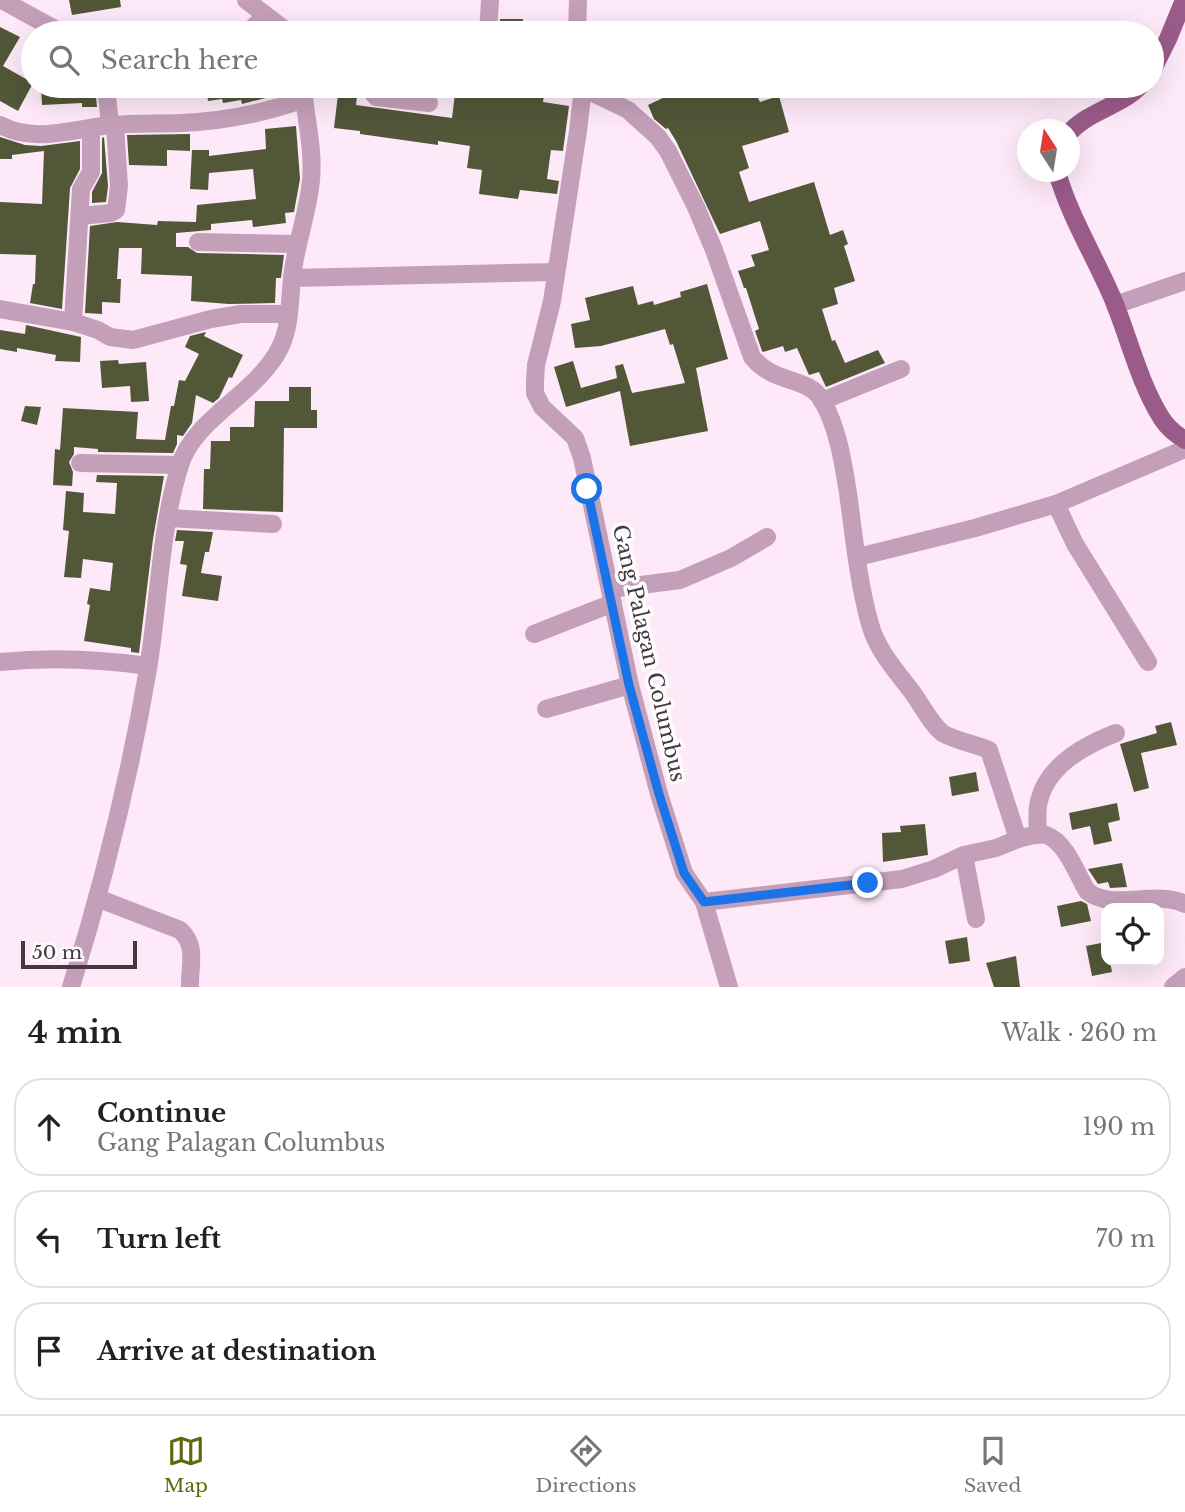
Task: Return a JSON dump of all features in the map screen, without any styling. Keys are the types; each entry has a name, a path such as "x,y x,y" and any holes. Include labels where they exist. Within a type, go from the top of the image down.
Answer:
{"main road":[{"path":"1164,47 1184,0"},
{"path":"1080,124 1124,98"},
{"path":"1061,182 1115,304 1131,350 1161,418 1173,433 1185,440"}],"street":[{"path":"2,0 40,21"},
{"path":"246,0 273,21"},
{"path":"488,21 489,0"},
{"path":"577,21 578,0"},
{"path":"261,21 267,16"},
{"path":"80,216 111,214 116,210 119,186 108,98"},
{"path":"0,125 23,134 40,135 112,125 185,123 265,113 294,98"},
{"path":"71,987 97,898 134,740 148,666 169,518 180,465 192,439 255,383 276,355 286,334 297,244 312,180 311,147 304,98"},
{"path":"385,98 429,103"},
{"name":"Gang Palagan Columbus","path":"580,98 578,131 548,322 536,365 535,393 549,416 575,438 582,458 629,685 684,873 704,902 729,987"},
{"path":"603,98 628,110 659,137 696,207 752,357 766,372 802,384 815,391 822,401 837,436 870,626 888,661 942,733 989,750 1018,839"},
{"path":"73,322 81,189 91,172 91,128"},
{"path":"198,242 297,244"},
{"path":"292,278 556,272"},
{"path":"1115,304 1185,281"},
{"path":"0,309 73,322 110,337 133,341 211,319 241,314 289,314"},
{"path":"822,401 901,369"},
{"path":"858,557 975,528 1062,501 1185,449"},
{"path":"80,463 180,465"},
{"path":"1062,501 1087,565 1148,662"},
{"path":"169,518 273,524"},
{"path":"534,634 611,596 680,580 731,558 767,537"},
{"path":"0,662 75,659 148,666"},
{"path":"546,709 629,685"},
{"path":"1038,835 1037,809 1044,788 1064,762 1089,743 1116,733"},
{"path":"704,902 902,879 934,869 964,855 996,848 1018,839 1046,835 1055,840 1068,857 1087,891 1092,895 1126,903"},
{"path":"964,855 976,919"},
{"path":"97,898 180,930 188,937 192,953 190,987"},
{"path":"1136,903 1165,898 1185,904"},
{"path":"1173,987 1185,977"}],"building":[{"path":"69,0 120,0 121,7 72,15"},
{"path":"500,19 523,19 523,21"},
{"path":"0,27 20,37 3,66 21,76 21,98 25,98 18,111 0,101"},
{"path":"42,98 96,98 97,107 82,107 82,103 42,105"},
{"path":"208,98 265,98 242,104 241,100 223,103 222,99 208,101"},
{"path":"338,98 357,98 356,105 452,118 454,98 544,98 543,102 569,106 563,151 551,150 547,179 559,181 557,194 520,190 518,199 479,194 482,170 467,168 470,146 438,141 438,145 334,128"},
{"path":"663,98 758,98 760,102 780,98 789,132 742,146 749,168 739,172 749,202 814,182 830,235 843,230 848,244 844,246 855,281 834,288 838,304 822,309 832,341 835,340 845,363 878,350 885,363 826,387 819,372 809,375 797,348 785,352 783,346 762,351 755,331 759,329 738,271 755,266 751,255 769,250 760,221 720,234 676,141 668,128 654,119 648,105"},
{"path":"296,126 300,179 294,212 285,213 286,223 253,227 252,220 211,224 211,230 176,233 176,247 188,247 197,253 284,255 281,278 276,278 275,303 191,301 192,276 141,274 142,248 119,248 117,279 121,279 120,303 102,302 102,314 85,313 90,226 117,222 157,225 158,221 196,222 197,205 256,199 253,169 209,173 208,190 190,189 192,150 209,150 209,156 266,149 265,129"},
{"path":"190,134 190,151 167,150 167,166 129,165 127,135"},
{"path":"0,137 25,145 41,146 80,141 80,169 70,188 62,309 30,303 35,284 36,255 0,254 0,202 42,204 44,151 12,155 12,159 0,159"},
{"path":"104,137 108,186 106,202 92,203 92,192 102,173"},
{"path":"707,284 728,359 696,368 708,431 630,446 620,391 566,407 554,367 573,361 581,388 617,378 615,366 623,364 632,393 685,383 673,344 670,345 665,329 601,346 575,348 571,324 590,320 585,298 633,286 638,305 653,301 654,305 681,297 680,292"},
{"path":"26,325 81,337 80,362 55,361 56,355 17,348 17,352 0,349 0,330 25,334"},
{"path":"206,332 204,336 243,355 219,398 213,403 196,395 192,423 183,436 177,435 173,453 98,452 98,449 74,447 74,454 69,462 73,472 72,486 53,485 55,449 60,450 63,408 138,412 136,439 165,440 179,380 185,381 199,354 185,347 190,336"},
{"path":"118,360 119,364 146,362 149,401 131,402 130,386 102,388 100,361"},
{"path":"289,387 311,387 311,410 317,410 317,428 284,428 283,512 203,509 204,469 210,469 211,441 230,441 230,427 254,427 255,401 289,401"},
{"path":"25,406 41,407 37,425 21,421"},
{"path":"97,475 164,476 139,653 131,652 131,648 84,641 90,588 110,591 113,563 83,559 81,578 64,577 69,531 63,530 66,491 84,493 83,512 115,514 117,483 96,482"},
{"path":"177,530 213,532 201,573 222,576 218,601 182,596 187,565 180,564 184,541 175,541"},
{"path":"1171,722 1177,745 1141,753 1149,788 1134,792 1120,744 1157,733 1155,726"},
{"path":"976,772 979,791 952,796 949,777"},
{"path":"1117,803 1120,820 1108,823 1112,841 1094,845 1090,826 1072,830 1069,813"},
{"path":"925,824 928,855 883,862 882,833 901,832 900,826"},
{"path":"1122,863 1127,887 1110,888 1108,882 1098,884 1088,869"},
{"path":"1081,901 1087,904 1091,921 1061,927 1057,906"},
{"path":"967,937 970,961 949,964 945,941"},
{"path":"1101,943 1101,966 1111,966 1112,972 1092,976 1086,946"},
{"path":"1016,956 1020,987 994,987 986,963"}],"route":[{"path":"587,489 629,685 659,794 684,873 704,902 868,883"}]}
